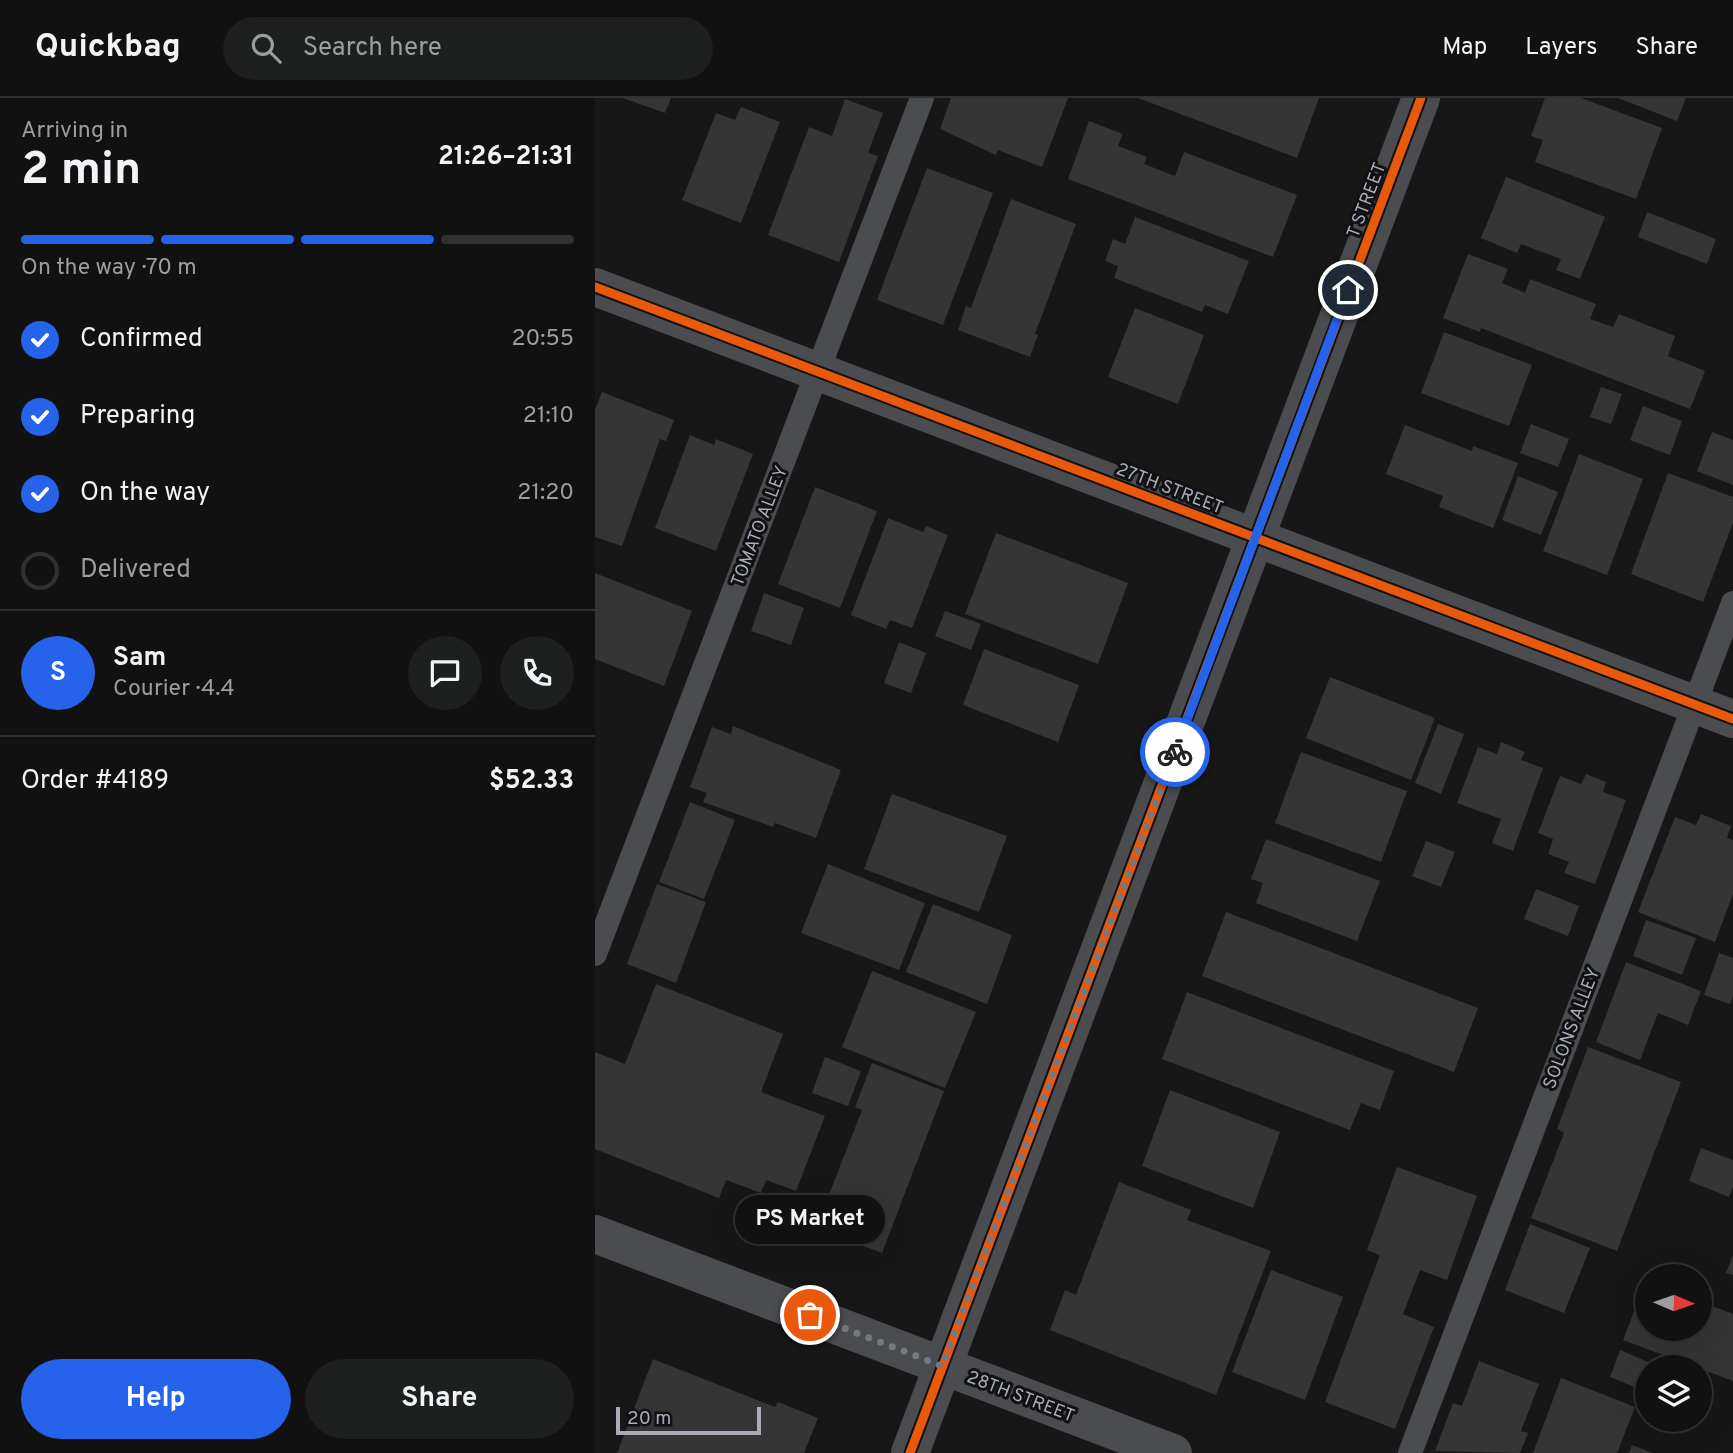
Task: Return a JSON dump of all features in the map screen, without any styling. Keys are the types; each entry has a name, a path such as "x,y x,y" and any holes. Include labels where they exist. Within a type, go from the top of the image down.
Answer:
{"street":[{"name":"T STREET","path":"910,1453 1421,98"},
{"name":"27TH STREET","path":"595,287 1733,719"},
{"name":"28TH STREET","path":"595,1234 1173,1453"}],"lane":[{"name":"TOMATO ALLEY","path":"595,954 922,98"},
{"name":"SOLONS ALLEY","path":"1410,1453 1733,603"}],"building":[{"path":"623,98 671,98 665,113"},
{"path":"951,98 1068,98 1042,167 998,150 996,155 940,129"},
{"path":"1138,98 1319,98 1297,158"},
{"path":"1545,98 1581,98 1662,128 1636,199 1535,162 1543,140 1531,136"},
{"path":"1618,98 1686,98 1677,121"},
{"path":"845,99 883,113 868,153 878,156 839,262 768,235 809,127 832,136"},
{"path":"741,107 780,122 741,223 682,200 716,113 735,120"},
{"path":"1089,121 1123,134 1118,146 1147,157 1144,164 1175,176 1184,152 1297,195 1273,257 1068,179"},
{"path":"927,168 993,193 943,325 877,300"},
{"path":"1506,177 1605,217 1580,279 1556,270 1561,259 1521,244 1517,253 1481,238"},
{"path":"1011,199 1076,224 1035,334 1038,335 1030,357 958,330 966,306 971,308"},
{"path":"1647,212 1716,239 1707,264 1638,237"},
{"path":"1135,217 1249,261 1228,314 1205,305 1202,312 1114,278 1118,266 1105,261 1113,239 1125,244"},
{"path":"1468,254 1508,269 1502,283 1525,293 1530,279 1596,304 1590,319 1613,327 1619,314 1675,336 1668,356 1705,371 1690,409 1481,328 1480,332 1443,318"},
{"path":"1135,308 1204,335 1178,404 1108,377"},
{"path":"1444,332 1532,365 1509,426 1421,393"},
{"path":"1601,387 1622,394 1611,424 1590,417"},
{"path":"602,392 674,420 666,441 660,439 622,546 595,537 595,410"},
{"path":"1643,406 1682,421 1670,455 1630,440"},
{"path":"1531,424 1569,439 1558,467 1520,453"},
{"path":"1405,425 1472,451 1473,446 1518,463 1493,528 1439,507 1443,496 1386,474"},
{"path":"1712,432 1733,440 1733,485 1697,471"},
{"path":"690,435 714,445 716,439 753,454 716,551 655,528"},
{"path":"1579,454 1643,479 1607,575 1543,551"},
{"path":"1668,473 1733,497 1733,523 1703,602 1631,574"},
{"path":"1518,476 1558,492 1541,535 1502,520"},
{"path":"815,487 877,511 840,608 778,584"},
{"path":"888,518 923,532 926,526 948,535 912,628 890,620 886,629 851,615"},
{"path":"996,533 1128,583 1098,664 965,614"},
{"path":"595,573 692,611 664,686 595,659"},
{"path":"764,593 804,608 791,645 751,631"},
{"path":"945,611 981,624 971,650 935,636"},
{"path":"899,642 926,653 911,693 884,683"},
{"path":"984,649 1079,685 1058,742 963,705"},
{"path":"1330,677 1435,718 1411,780 1306,738"},
{"path":"1438,724 1464,734 1441,794 1415,783"},
{"path":"733,726 841,770 816,838 775,823 773,827 703,802 707,793 690,787 712,727 731,734"},
{"path":"1501,742 1525,752 1521,760 1543,768 1513,851 1492,843 1501,819 1457,803 1478,747 1497,754"},
{"path":"1301,752 1407,791 1381,862 1275,823"},
{"path":"1586,774 1606,782 1603,792 1626,800 1595,884 1564,873 1569,862 1548,854 1553,839 1538,833 1560,776 1581,784"},
{"path":"892,794 1007,836 979,912 864,869"},
{"path":"690,802 735,820 704,899 659,882"},
{"path":"1701,814 1731,826 1727,838 1733,840 1733,894 1715,942 1638,912 1675,817 1696,825"},
{"path":"1266,839 1380,881 1357,941 1256,903 1263,883 1251,879"},
{"path":"1426,841 1455,852 1441,887 1412,876"},
{"path":"828,864 925,903 899,970 801,933"},
{"path":"657,884 706,902 676,983 627,964"},
{"path":"1536,889 1579,906 1568,936 1524,919"},
{"path":"933,904 1012,935 987,1004 906,972"},
{"path":"1226,912 1478,1008 1454,1072 1202,976"},
{"path":"1646,920 1696,938 1682,975 1633,956"},
{"path":"1719,953 1733,958 1733,996 1730,1004 1704,995"},
{"path":"1626,962 1701,991 1688,1025 1658,1013 1640,1060 1596,1042"},
{"path":"872,971 976,1012 945,1088 842,1047"},
{"path":"656,984 783,1034 761,1092 825,1116 796,1191 766,1180 761,1193 726,1180 719,1198 595,1149 595,1052 625,1064"},
{"path":"1187,992 1394,1071 1380,1110 1361,1103 1350,1130 1162,1059"},
{"path":"1588,1047 1681,1082 1617,1251 1531,1218 1564,1133 1557,1129"},
{"path":"825,1057 861,1071 848,1106 812,1093"},
{"path":"872,1063 944,1091 882,1253 816,1228 862,1110 855,1107"},
{"path":"1170,1090 1280,1132 1253,1208 1142,1166"},
{"path":"1701,1148 1733,1160 1733,1187 1729,1197 1689,1181"},
{"path":"1397,1167 1477,1196 1447,1280 1420,1270 1403,1314 1434,1327 1395,1429 1325,1402 1380,1255 1367,1250"},
{"path":"1119,1182 1191,1210 1187,1220 1271,1251 1216,1395 1050,1330 1065,1290 1076,1295"},
{"path":"1530,1224 1590,1248 1564,1313 1505,1290"},
{"path":"1733,1255 1733,1275 1726,1273"},
{"path":"1271,1270 1343,1297 1305,1400 1232,1372"},
{"path":"1712,1306 1733,1314 1733,1381 1712,1373 1712,1355 1663,1355 1623,1340 1635,1309 1635,1341 1712,1341"},
{"path":"1620,1350 1635,1356 1635,1387 1610,1377"},
{"path":"653,1359 775,1407 778,1402 818,1418 804,1453 617,1453"},
{"path":"1479,1361 1539,1384 1521,1431 1528,1433 1520,1453 1435,1451 1453,1403 1462,1406"},
{"path":"1561,1378 1635,1407 1617,1453 1533,1453"},
{"path":"1632,1445 1653,1453 1629,1453"}],"cycle path":[{"path":"910,1453 1421,98"},
{"path":"595,287 1733,719"}],"way so far":[{"path":"810,1315 942,1366 1175,752"}],"place":[{"name":"PS Market","path":"810,1315"}],"route":[{"path":"1175,752 1348,290"}]}
